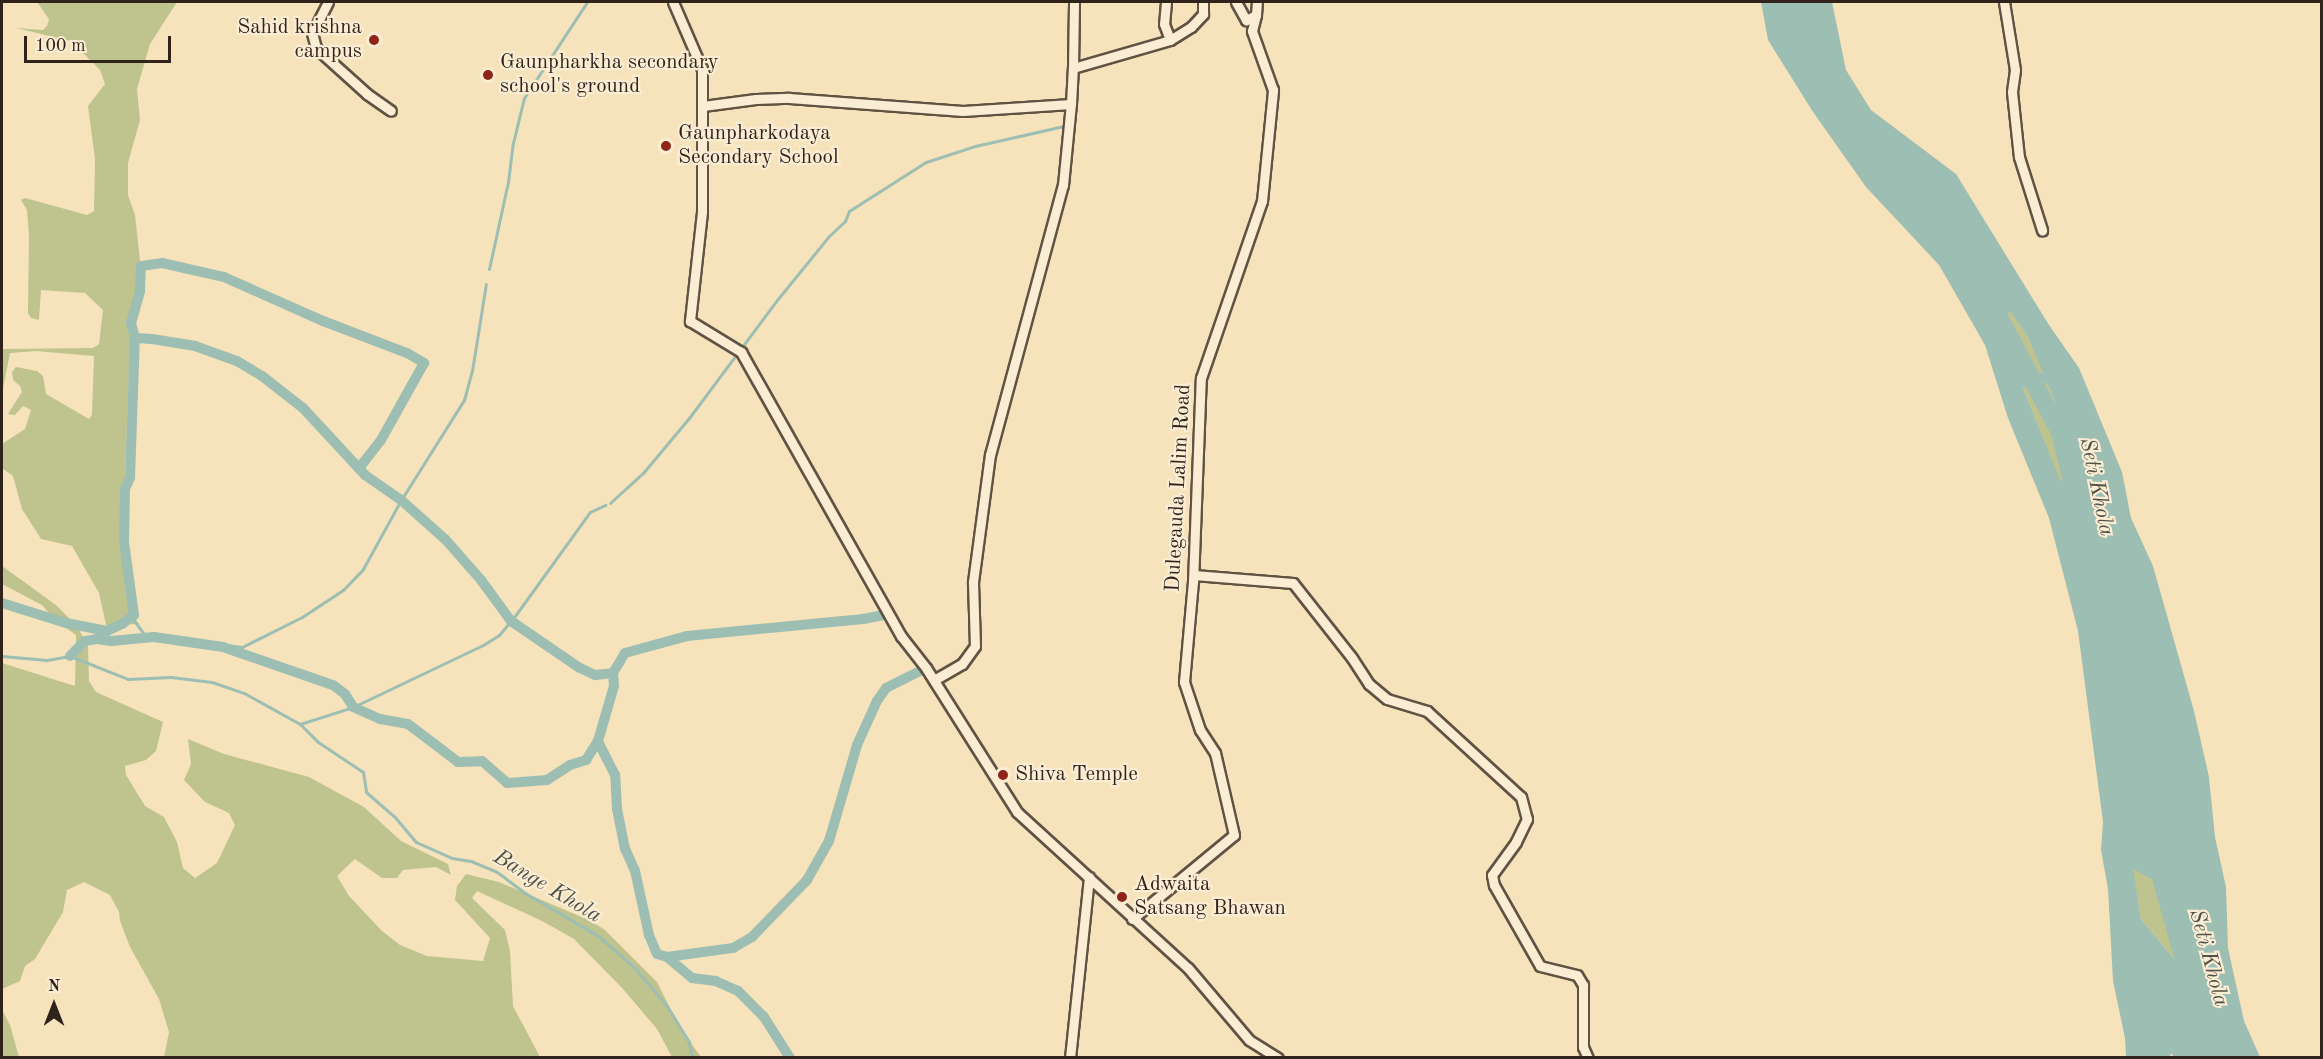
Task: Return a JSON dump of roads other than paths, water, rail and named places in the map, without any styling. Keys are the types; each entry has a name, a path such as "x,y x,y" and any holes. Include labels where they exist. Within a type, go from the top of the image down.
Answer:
{"street":[{"path":"328,2 312,33 316,48 367,94 391,111"},
{"path":"674,2 702,69 702,212 690,321 741,352 901,636 934,680 1017,812 1188,968 1249,1040 1278,1058"},
{"path":"934,680 963,664 975,646 973,582 990,455 1063,185 1071,104 1074,2"},
{"path":"1166,2 1164,24 1170,40"},
{"path":"1073,68 1170,40 1191,27 1203,14 1203,2"},
{"path":"1236,2 1246,20 1256,15"},
{"name":"Dulegauda Lalim Road","path":"1132,918 1234,835 1215,753 1200,730 1184,682 1194,575 1201,378 1262,201 1273,90 1252,31 1257,2"},
{"path":"2004,2 2015,70 2012,92 2019,157 2042,230"},
{"path":"703,106 778,98 963,111 1071,104"},
{"path":"1194,575 1293,583 1353,658 1369,684 1388,699 1427,711 1521,797 1527,819 1516,842 1492,875 1494,885 1540,966 1577,975 1583,985 1583,1047 1588,1058"},
{"path":"1071,1058 1089,877"}],"water":[{"path":"1761,2 1832,2 1846,70 1871,110 1956,174 2049,325 2079,368 2122,472 2131,518 2153,566 2194,711 2209,777 2215,837 2226,887 2228,948 2244,1021 2260,1057 2174,1057 2171,1053 2170,1057 2126,1057 2125,1038 2113,981 2108,889 2101,850 2103,822 2078,631 2049,518 2008,418 1985,345 1939,265 1866,187 1813,112 1768,40","holes":["2010,311 2028,337 2043,373 2024,371 2010,353 2002,322","2031,383 2047,383 2054,399 2066,448 2061,482 2023,388","2133,869 2160,884 2178,906 2190,978 2141,919"]}],"waterway":[{"path":"489,269 524,98 587,2"},
{"path":"610,503 643,473 689,418 777,300 829,236 845,221 849,211 926,162 975,146 1064,126"},
{"path":"135,338 131,323 140,291 141,266 162,263 224,277 323,321 407,353 424,363 381,440 359,468"},
{"path":"133,619 144,634 242,647 302,617 343,590 363,569 401,500 464,400 472,371 486,284"},
{"name":"Seti Khola","path":"1992,304 2060,432 2071,477"},
{"path":"2,603 66,623 107,631 134,615 124,542 125,489 130,478 135,338 152,339 195,346 237,361 262,376 303,408 365,475 401,500 445,539 481,580 511,621 580,668 595,675 613,673"},
{"path":"512,620 590,512 605,505"},
{"path":"790,1058 764,1017 738,991 716,981 692,978 667,957 657,954 649,935 635,871 625,849 617,809 615,775 598,741 614,686 613,673 625,653 687,636 863,619 888,614"},
{"path":"300,724 353,707 483,645 499,635 510,622"},
{"path":"70,656 85,641 97,639 111,641 154,637 223,647 333,685 345,694 353,707 380,719 408,724 458,762 482,761 507,783 547,780 570,765 586,760 598,741"},
{"name":"Bange Khola","path":"2,656 47,660 70,656 128,679 171,677 212,682 244,693 300,724 318,742 363,772 366,792 394,816 416,842 452,858 471,861 497,872 525,893 597,935 635,968 667,1006 689,1042 692,1058"},
{"path":"667,957 733,948 752,937 807,880 829,841 857,745 877,701 886,688 926,668"},
{"name":"Seti Khola","path":"2158,867 2195,999"}],"place":[{"name":"Sahid krishna campus","path":"374,40"},
{"name":"Gaunpharkha secondary school's ground","path":"488,75"},
{"name":"Gaunpharkodaya Secondary School","path":"666,146"},
{"name":"Shiva Temple","path":"1003,775"},
{"name":"Adwaita Satsang Bhawan","path":"1122,897"}]}
